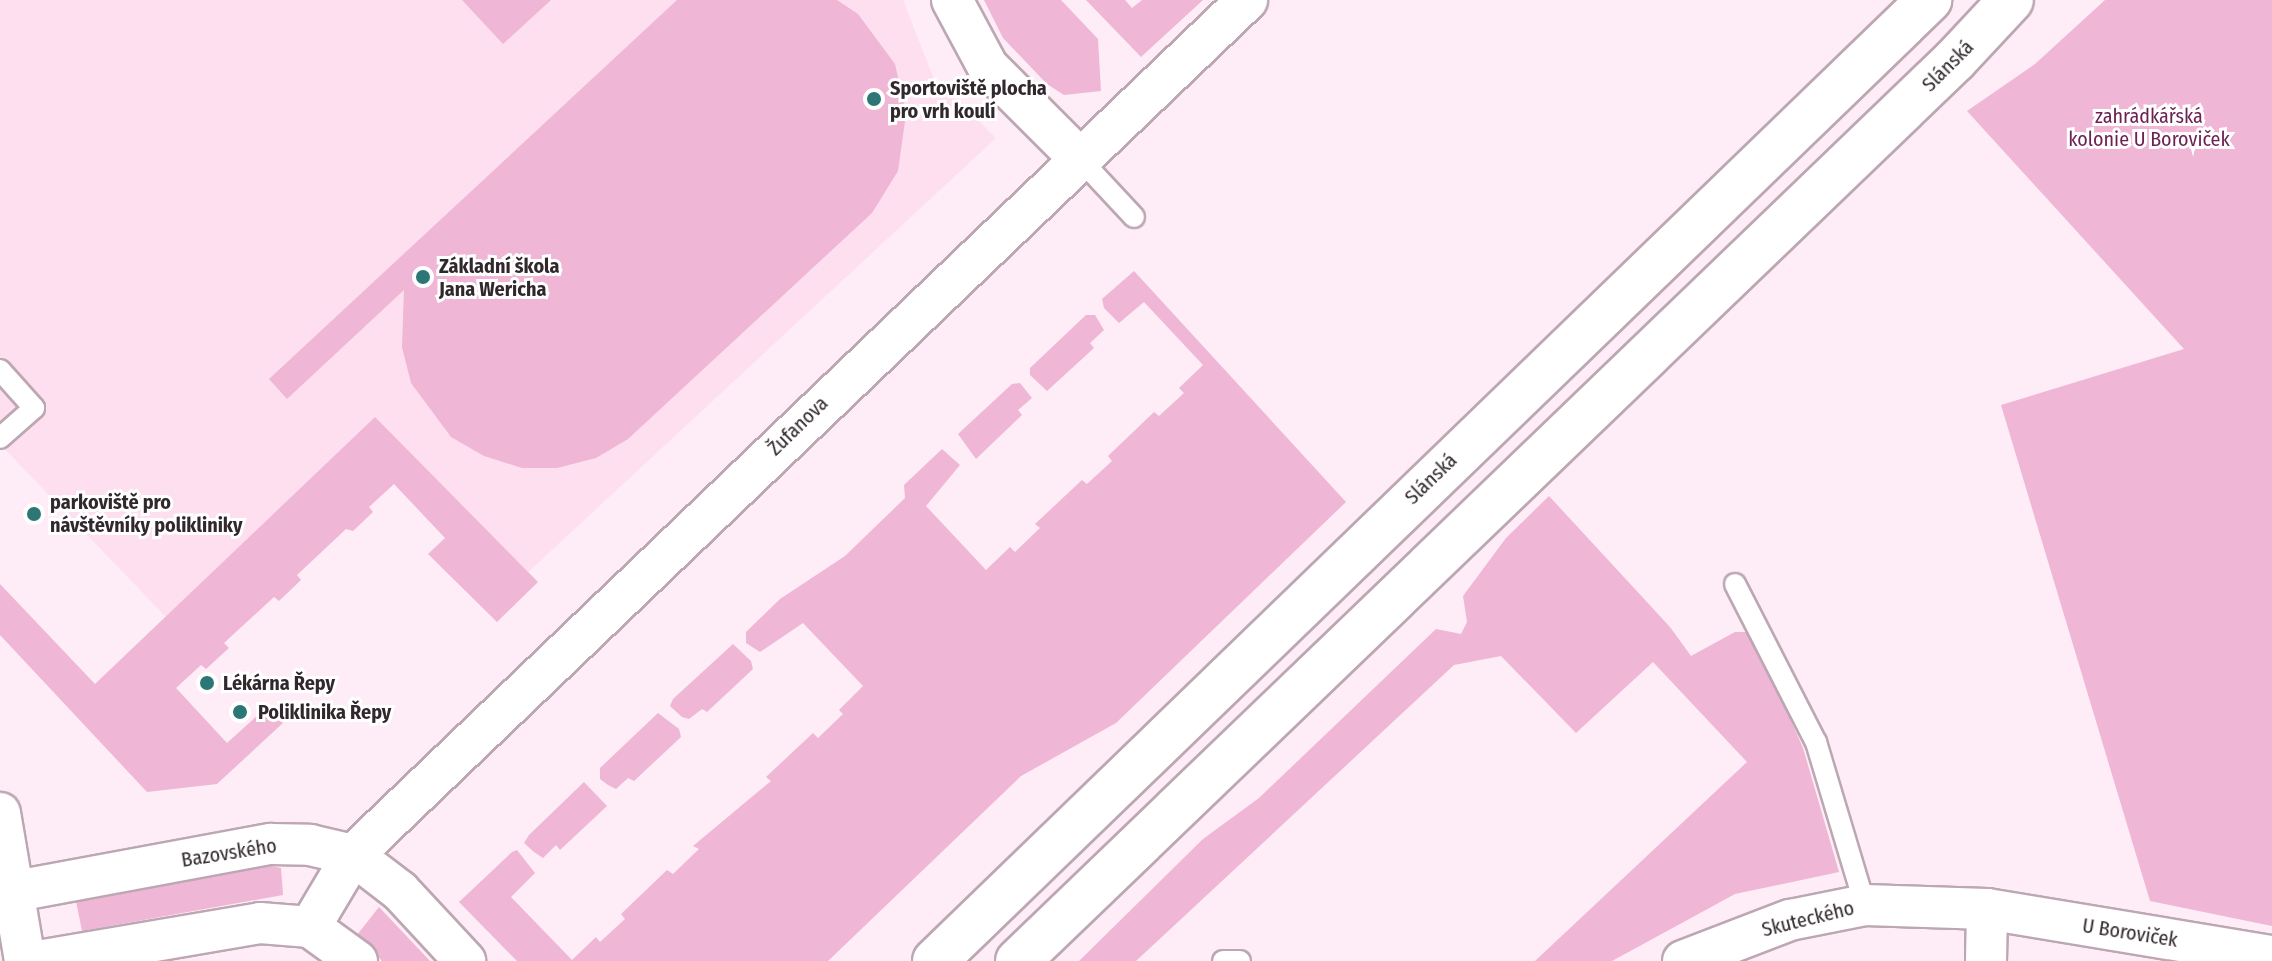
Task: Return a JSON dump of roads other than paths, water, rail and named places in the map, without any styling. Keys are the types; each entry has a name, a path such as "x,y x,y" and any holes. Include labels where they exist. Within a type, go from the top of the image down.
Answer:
{"main road":[{"name":"Slánská","path":"935,961 1929,0"},
{"name":"Slánská","path":"1018,961 1955,60 2011,0"}],"street":[{"path":"952,0 988,67 1078,157"},
{"name":"Žufanova","path":"310,927 353,855 1078,157 1247,0"},
{"path":"0,813 7,893 25,961"},
{"name":"Bazovského","path":"7,893 271,844 310,845 353,855 400,891 465,961"},
{"name":"Skuteckého","path":"1683,961 1790,920 1865,905 1987,909"},
{"path":"1986,961 1987,909"},
{"name":"U Boroviček","path":"1987,909 2272,956"},
{"path":"38,961 260,923 310,927 357,961"}],"lane":[{"path":"1078,157 1134,217"},
{"path":"0,370 34,408 0,438"},
{"path":"1735,584 1816,742 1865,905"},
{"path":"1223,961 1240,961"}],"place":[{"name":"Sportoviště plocha pro vrh koulí","path":"874,99"},
{"name":"Základní škola Jana Wericha","path":"423,277"},
{"name":"parkoviště pro návštěvníky polikliniky","path":"34,514"},
{"name":"Lékárna Řepy","path":"207,683"},
{"name":"Poliklinika Řepy","path":"240,712"}],"park label":[{"name":"zahrádkářská kolonie U Boroviček","path":"2149,128"}]}
